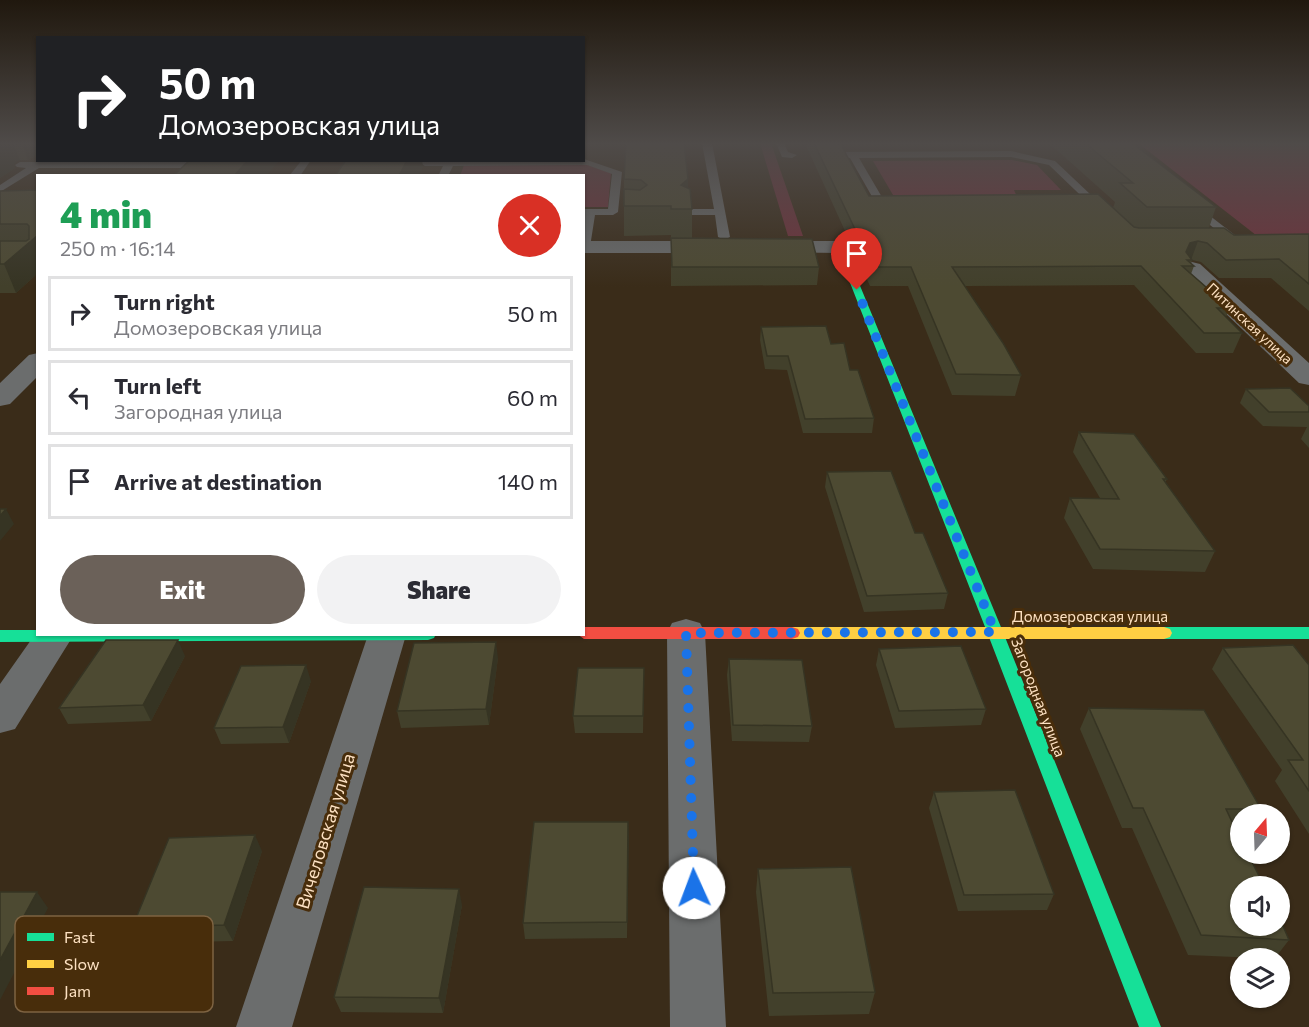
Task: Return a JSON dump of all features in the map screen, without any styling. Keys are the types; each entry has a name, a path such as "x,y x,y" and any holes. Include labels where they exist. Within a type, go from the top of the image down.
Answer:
{"street":[{"path":"585,244 840,247"},
{"name":"Загородная улица","path":"840,247 995,632 1150,1027"},
{"name":"Питинская улица","path":"1192,268 1309,377"},
{"path":"0,398 36,363"},
{"name":"Домозеровская улица","path":"585,633 1308,634"},
{"path":"686,633 698,1027"},
{"path":"0,636 54,636"},
{"path":"0,717 54,636"},
{"name":"Вичеловская улица","path":"264,1027 387,636"}],"lane":[{"path":"585,233 587,212 618,212 617,191"},
{"path":"717,191 724,237"},
{"path":"874,191 883,207 907,207"},
{"path":"1081,191 1112,220"},
{"path":"1184,199 1237,241 1215,241"},
{"path":"1085,206 1097,206"},
{"path":"688,212 721,212"}],"shaded area":[{"path":"585,191 609,191 608,207 585,207"},
{"path":"774,191 787,191 803,236 788,236"},
{"path":"891,191 1014,191 1018,199 896,200"},
{"path":"1199,191 1309,191 1309,239 1261,239"}],"building":[{"path":"0,191 36,191 36,237 4,264 0,264 0,241 26,241 29,239 29,226 27,224 0,224"},
{"path":"624,191 690,191 692,209 671,209 671,206 624,206"},
{"path":"837,191 866,191 869,196 1098,194 1134,227 1139,228 1224,228 1234,235 1309,234 1309,284 1279,259 1226,260 1207,243 1198,241 1190,243 1186,252 1192,260 1187,260 1194,266 1182,266 1230,308 1217,308 1242,333 1204,333 1141,266 952,267 1003,343 1021,375 956,374 911,267 873,267"},
{"path":"1129,191 1195,191 1216,207 1147,207"},
{"path":"671,238 812,239 819,267 672,267"},
{"path":"826,326 831,344 844,343 850,370 858,370 874,418 805,419 788,356 767,356 761,327"},
{"path":"1290,388 1309,406 1309,412 1269,412 1246,389"},
{"path":"1079,432 1134,434 1215,551 1100,549 1070,498 1119,499"},
{"path":"891,471 915,533 923,533 948,593 867,596 827,472"},
{"path":"106,640 178,640 143,705 59,708"},
{"path":"496,642 486,709 397,711 414,643"},
{"path":"1293,645 1309,665 1309,791 1288,760 1303,760 1223,648"},
{"path":"961,646 986,709 899,711 879,649"},
{"path":"729,659 802,660 812,726 733,725"},
{"path":"306,665 283,727 214,728 241,666"},
{"path":"578,668 644,668 643,716 573,716"},
{"path":"1089,708 1204,710 1258,804 1230,804 1230,809 1226,809 1230,818 1230,864 1253,864 1259,876 1230,876 1230,936 1287,936 1289,940 1201,935 1143,808 1133,808"},
{"path":"1015,790 1054,894 964,895 934,792"},
{"path":"534,822 628,822 627,922 523,923"},
{"path":"255,835 224,925 213,925 213,916 137,916 169,838"},
{"path":"851,867 875,992 773,993 758,869"},
{"path":"364,887 459,889 439,998 334,997"},
{"path":"0,892 37,892 24,916 15,916 15,932 0,960"}],"traffic: fast":[{"path":"840,247 995,632 1150,1027"},
{"path":"1164,633 1309,633"},
{"path":"0,636 36,636"}],"traffic: slow":[{"path":"792,633 1164,633"}],"traffic: jam":[{"path":"585,633 792,633"}],"route":[{"path":"694,888 686,633 995,632 857,290"}]}
